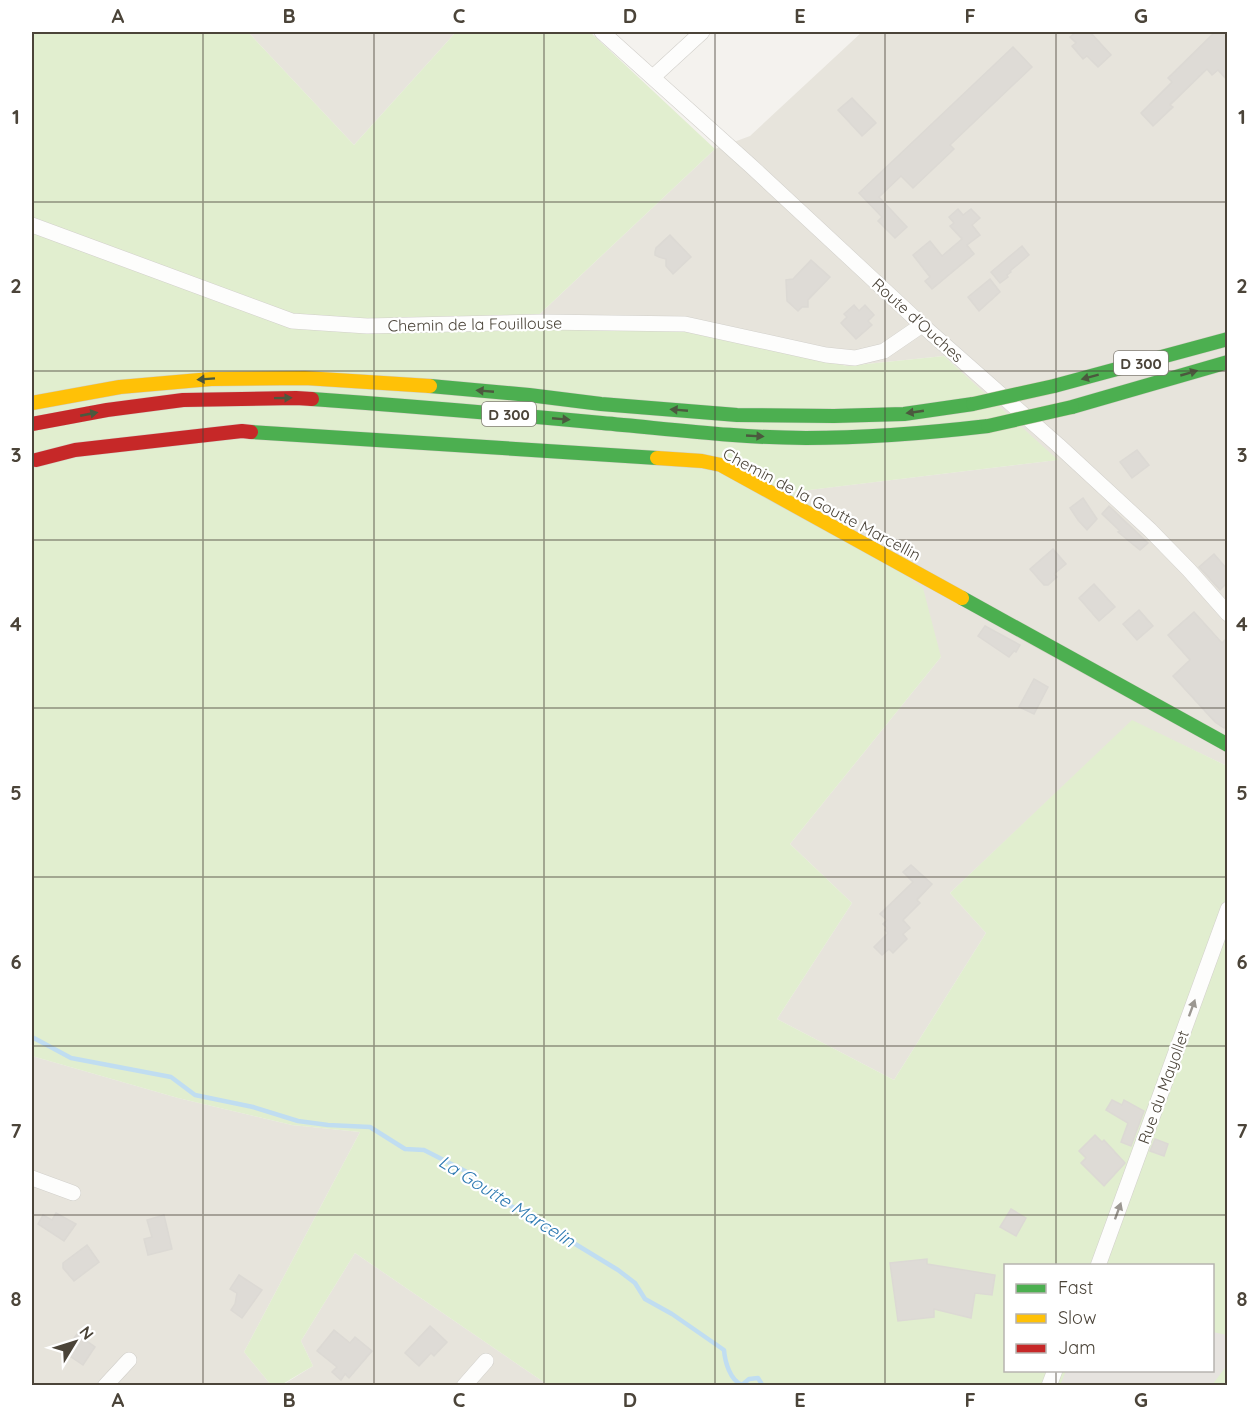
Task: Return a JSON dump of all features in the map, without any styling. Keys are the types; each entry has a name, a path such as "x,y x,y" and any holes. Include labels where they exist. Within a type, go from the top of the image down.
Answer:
{"main road":[{"name":"D 300","path":"32,403 120,387 212,379 305,378 401,384 737,415 904,414 973,404 1054,386 1227,339"},
{"name":"D 300","path":"32,424 107,410 183,400 296,398 763,436 860,437 988,426 1072,407 1227,362"},
{"name":"Chemin de la Goutte Marcellin","path":"36,459 75,450 242,431 702,461 721,465 1227,746"}],"street":[{"name":"Route d'Ouches","path":"602,32 1150,530 1227,614"},
{"path":"653,77 702,32"},
{"name":"Chemin de la Fouillouse","path":"32,225 292,321 367,326 541,322 685,324 826,355 855,358 884,351 922,325"},
{"name":"Rue du Mayollet","path":"1099,1264 1227,909"},
{"path":"32,1178 73,1193"},
{"path":"105,1386 129,1360"},
{"path":"464,1386 486,1361"},
{"path":"1049,1386 1055,1372"}],"shaded area":[{"path":"248,32 456,32 354,145"},
{"path":"862,32 1227,32 1227,766 1132,721 950,893 986,933 894,1080 777,1019 852,903 790,844 941,657 792,492 1057,460 944,356 847,366 683,329 527,326 715,149 750,136"},
{"path":"32,1056 178,1098 292,1125 360,1132 244,1352 271,1385 32,1385"},
{"path":"355,1253 548,1385 281,1386 313,1366 301,1341"},
{"path":"1214,1332 1227,1335 1228,1364 1212,1385 1060,1385 1066,1372 1214,1372"}],"green space":[{"path":"32,32 248,32 354,145 456,32 590,32 715,149 528,325 683,329 847,366 944,356 1058,460 793,492 923,588 941,657 790,844 852,903 777,1019 894,1080 986,933 950,893 1132,720 1227,766 1227,1385 548,1385 355,1253 301,1341 313,1366 281,1385 271,1385 244,1352 360,1132 292,1125 178,1098 32,1056"}],"building":[{"path":"1076,32 1090,32 1111,55 1098,67 1087,56 1083,59 1072,46 1076,43 1070,37"},
{"path":"1215,32 1227,32 1227,80 1218,70 1212,75 1207,69 1170,105 1173,107 1153,126 1141,113 1172,82 1168,78"},
{"path":"1013,47 1032,67 950,145 954,149 913,188 901,176 879,197 907,227 895,238 878,221 882,217 859,193"},
{"path":"852,98 876,123 862,136 838,110"},
{"path":"958,209 963,215 971,209 980,218 972,225 980,235 967,245 974,254 932,289 925,281 930,277 913,255 930,241 942,256 962,239 950,226 954,223 949,217"},
{"path":"670,235 691,257 673,274 666,266 666,259 655,255 656,248"},
{"path":"1022,246 1029,255 1000,283 991,272"},
{"path":"811,260 830,277 808,300 808,307 802,307 798,311 787,301 786,280 793,279"},
{"path":"990,279 1000,292 979,311 968,297"},
{"path":"854,305 859,311 865,305 874,315 868,321 872,325 856,339 841,323 847,317 844,314"},
{"path":"1137,450 1149,465 1132,478 1120,462"},
{"path":"1083,498 1097,519 1087,530 1070,508"},
{"path":"1109,506 1148,543 1140,550 1118,532 1120,531 1102,514"},
{"path":"1053,549 1066,564 1054,574 1057,577 1048,585 1044,585 1030,569"},
{"path":"1214,554 1227,569 1227,583 1220,590 1199,567"},
{"path":"1094,584 1115,607 1099,621 1079,598"},
{"path":"1139,610 1153,626 1137,640 1123,624"},
{"path":"1194,612 1222,643 1227,638 1227,725 1224,728 1215,722 1173,676 1190,660 1168,635"},
{"path":"985,626 1020,645 1016,652 1014,651 1009,657 978,636"},
{"path":"1034,679 1048,687 1034,714 1019,707"},
{"path":"911,865 932,884 917,900 920,903 903,920 910,928 903,934 907,939 893,953 889,949 882,955 874,947 888,933 883,924 887,920 880,914 913,882 903,872"},
{"path":"1112,1100 1122,1105 1124,1100 1144,1111 1131,1146 1121,1142 1128,1123 1106,1110"},
{"path":"1095,1135 1102,1142 1104,1140 1125,1163 1104,1186 1081,1163 1086,1158 1079,1151"},
{"path":"1155,1139 1168,1144 1164,1156 1150,1151"},
{"path":"1011,1209 1026,1218 1016,1236 1000,1227"},
{"path":"56,1213 76,1224 64,1241 38,1224 43,1215 52,1220"},
{"path":"164,1215 172,1249 148,1255 144,1239 152,1237 147,1220"},
{"path":"87,1245 99,1262 74,1281 63,1268 63,1263"},
{"path":"927,1259 927,1264 995,1275 992,1295 975,1293 971,1318 934,1309 934,1317 898,1321 890,1263"},
{"path":"239,1275 262,1290 242,1318 231,1310 237,1293 230,1289"},
{"path":"430,1326 447,1342 434,1356 431,1353 419,1366 405,1353"},
{"path":"334,1330 350,1343 355,1337 372,1351 349,1378 345,1374 341,1380 332,1372 337,1367 317,1351"},
{"path":"77,1334 95,1347 83,1365 64,1352"}],"waterway":[{"name":"La Goutte Marcelin","path":"32,1037 71,1058 171,1077 195,1095 253,1107 298,1121 370,1127 405,1149 424,1150 465,1171 488,1193 618,1270 635,1283 645,1299 672,1314 724,1350 729,1370 738,1383 742,1385 749,1379 758,1378 763,1386"}],"traffic: fast":[{"path":"1054,386 1228,339"},
{"path":"1072,407 1228,362"},
{"path":"430,386 601,404 737,415 904,414 973,404"},
{"path":"973,404 1054,386"},
{"path":"312,399 780,438 875,436 988,426"},
{"path":"988,426 1072,407"},
{"path":"251,432 657,458"},
{"path":"962,598 1228,745"}],"traffic: slow":[{"path":"32,403 120,387 211,379 305,378 430,386"},
{"path":"657,458 702,461 721,465 962,598"}],"traffic: jam":[{"path":"32,424 107,410 183,400 312,399"},
{"path":"36,460 75,450 242,431 251,432"}]}
